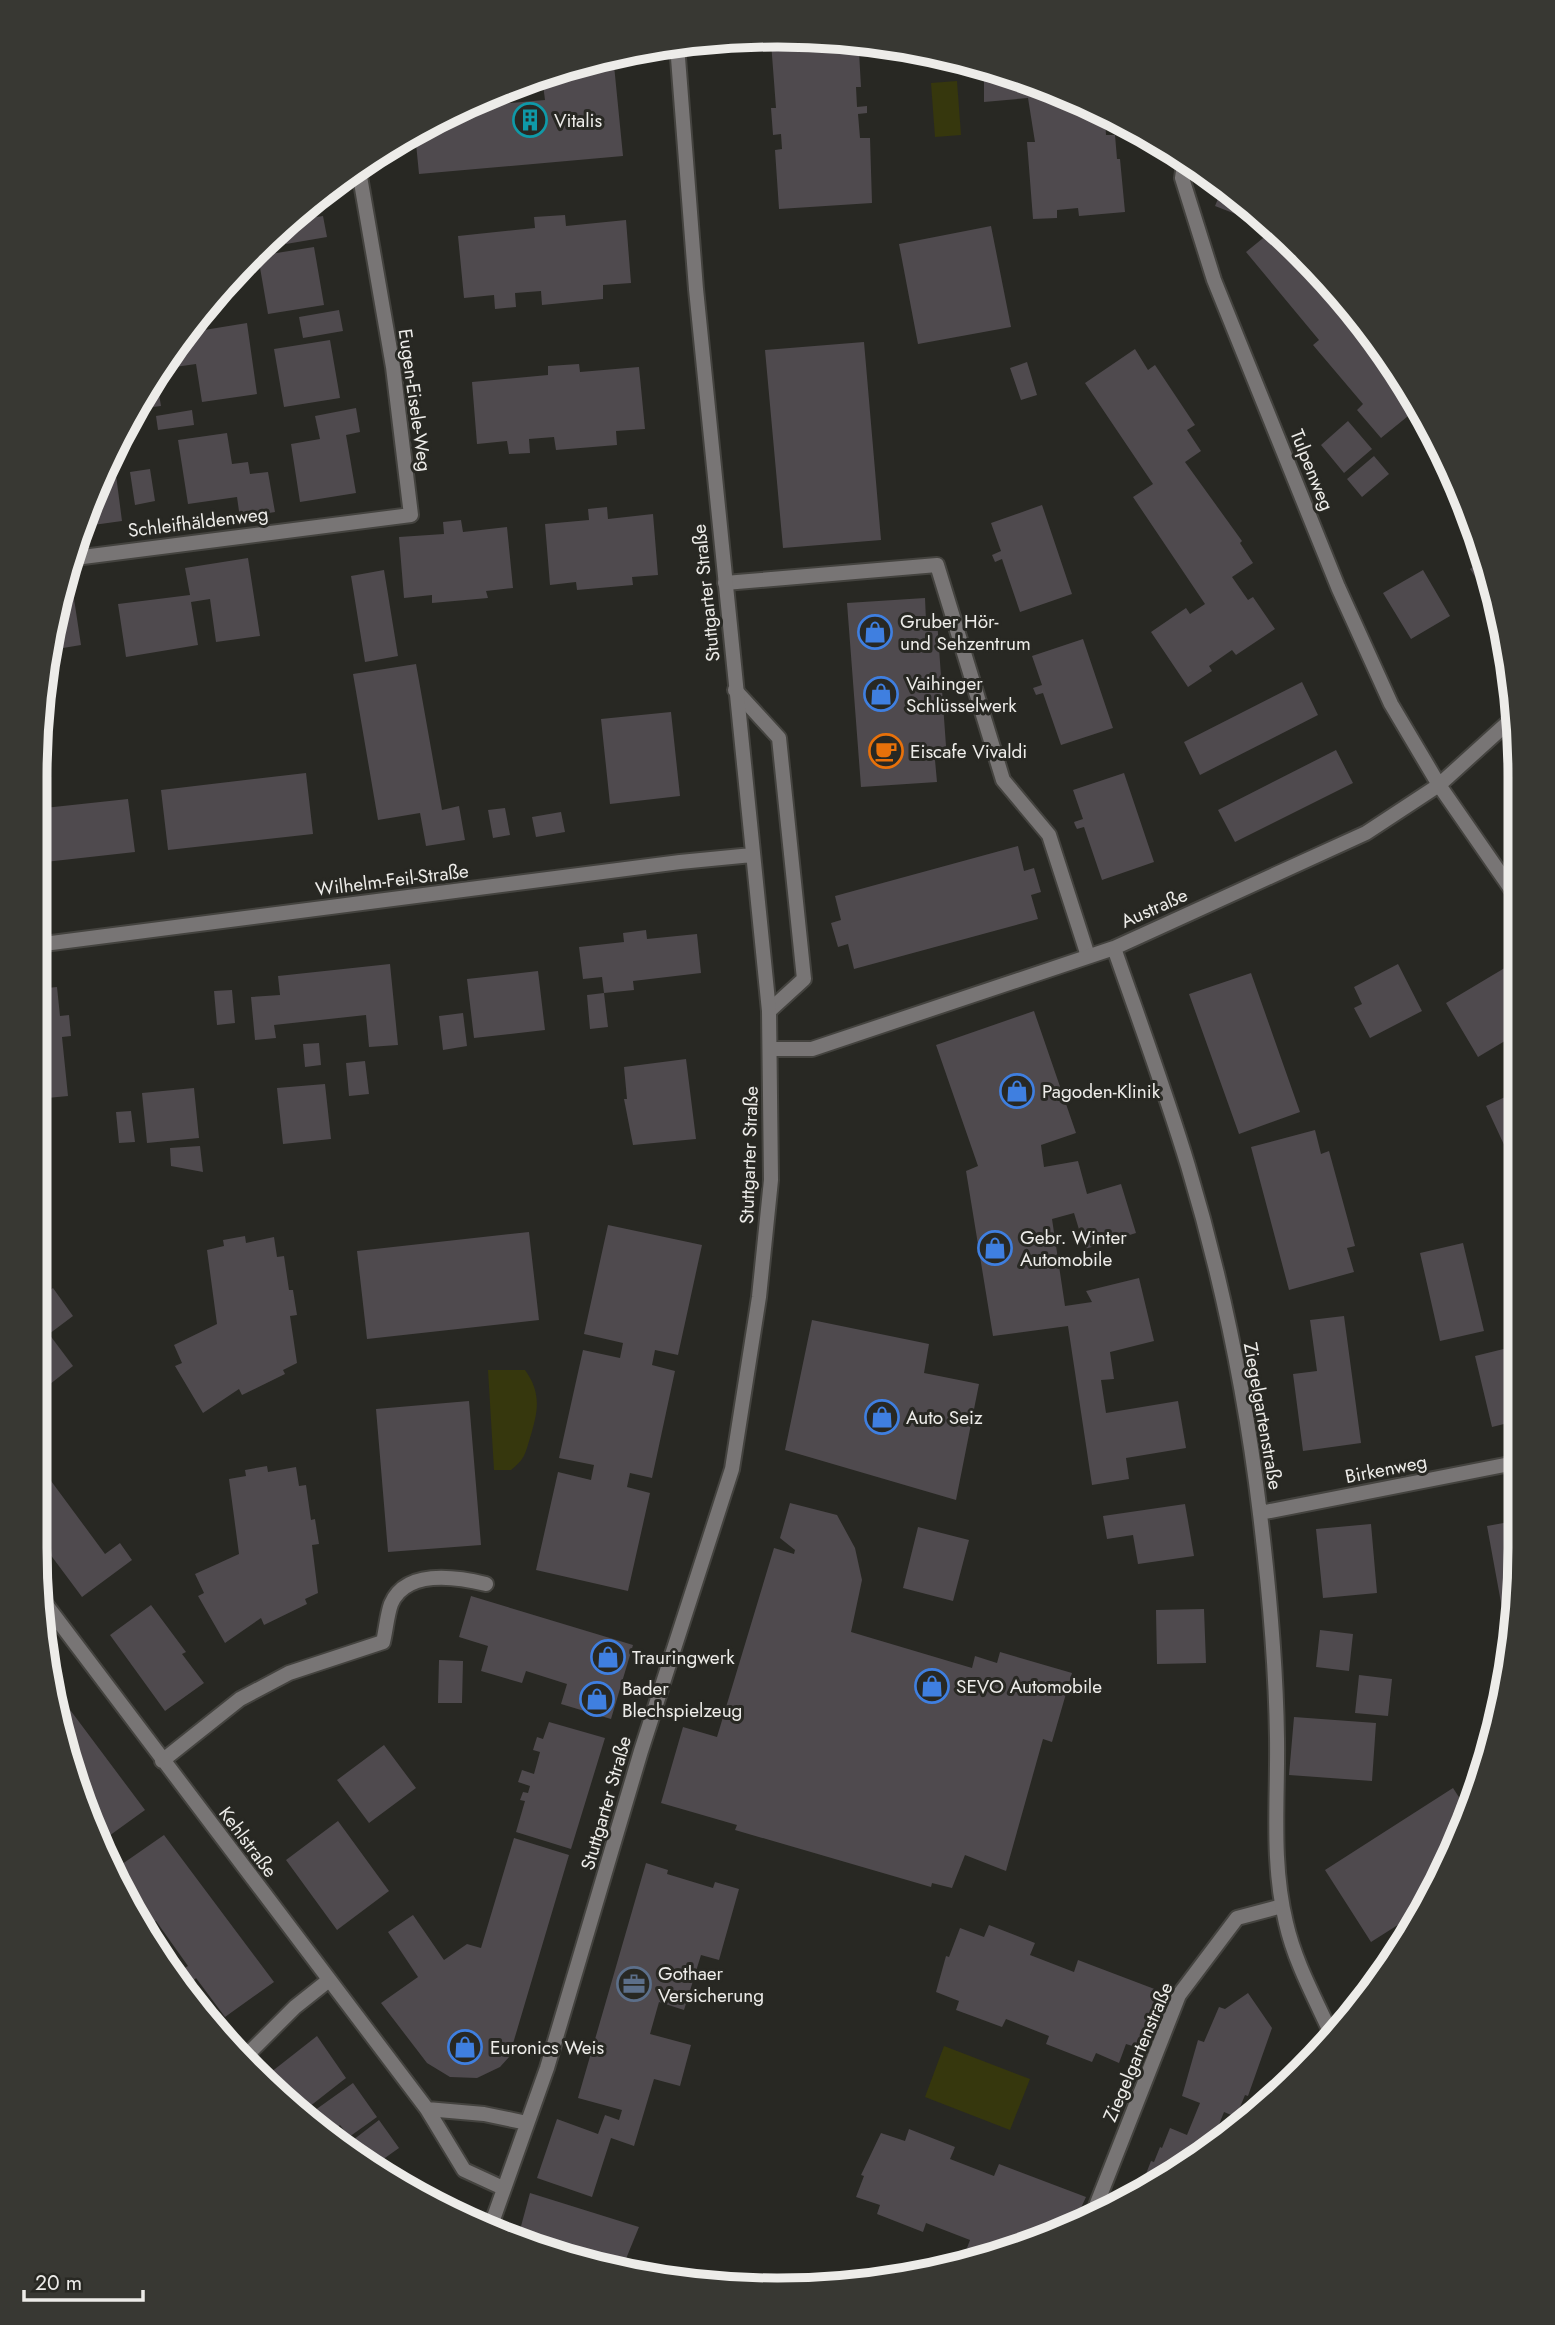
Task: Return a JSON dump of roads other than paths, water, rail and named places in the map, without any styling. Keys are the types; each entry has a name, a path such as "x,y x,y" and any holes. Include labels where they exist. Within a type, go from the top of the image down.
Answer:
{"street":[{"name":"Stuttgarter Straße","path":"493,2220 547,2068 674,1645 732,1469 759,1297 771,1180 769,1011 724,583 696,289 678,54"},
{"name":"Tulpenweg","path":"1183,170 1182,178 1214,280 1338,587 1391,704 1439,785 1508,885"},
{"name":"Eugen-Eisele-Weg","path":"284,530 411,514 393,367 360,178"},
{"name":"Schleifhäldenweg","path":"82,557 284,530"},
{"path":"724,583 937,565 1003,780 1049,835 1088,956"},
{"path":"735,690 779,738 804,979 769,1011"},
{"name":"Austraße","path":"771,1049 812,1049 1114,948 1366,833 1439,785 1506,725"},
{"name":"Wilhelm-Feil-Straße","path":"47,944 752,855"},
{"name":"Ziegelgartenstraße","path":"1114,948 1189,1167 1222,1294 1242,1396 1260,1513 1276,1713 1275,1842 1282,1906 1293,1950 1328,2027"},
{"name":"Birkenweg","path":"1260,1513 1508,1464"},
{"path":"162,1760 240,1699 289,1673 383,1642 392,1602 410,1583 455,1577 486,1584"},
{"name":"Kehlstraße","path":"50,1610 427,2109 464,2170 503,2188"},
{"name":"Ziegelgartenstraße","path":"1097,2203 1178,1995 1237,1918 1282,1906"},
{"path":"250,2052 295,2007 329,1980"},
{"path":"427,2109 484,2114 527,2123"}],"place":[{"name":"Vitalis","path":"530,120"},
{"name":"Gruber Hör- und Sehzentrum","path":"875,632"},
{"name":"Vaihinger Schlüsselwerk","path":"881,694"},
{"name":"Eiscafe Vivaldi","path":"886,751"},
{"name":"Pagoden-Klinik","path":"1017,1091"},
{"name":"Gebr. Winter Automobile","path":"995,1248"},
{"name":"Auto Seiz","path":"882,1417"},
{"name":"Trauringwerk","path":"608,1657"},
{"name":"SEVO Automobile","path":"932,1686"},
{"name":"Bader Blechspielzeug","path":"597,1699"},
{"name":"Gothaer Versicherung","path":"634,1984"},
{"name":"Euronics Weis","path":"465,2047"}]}
